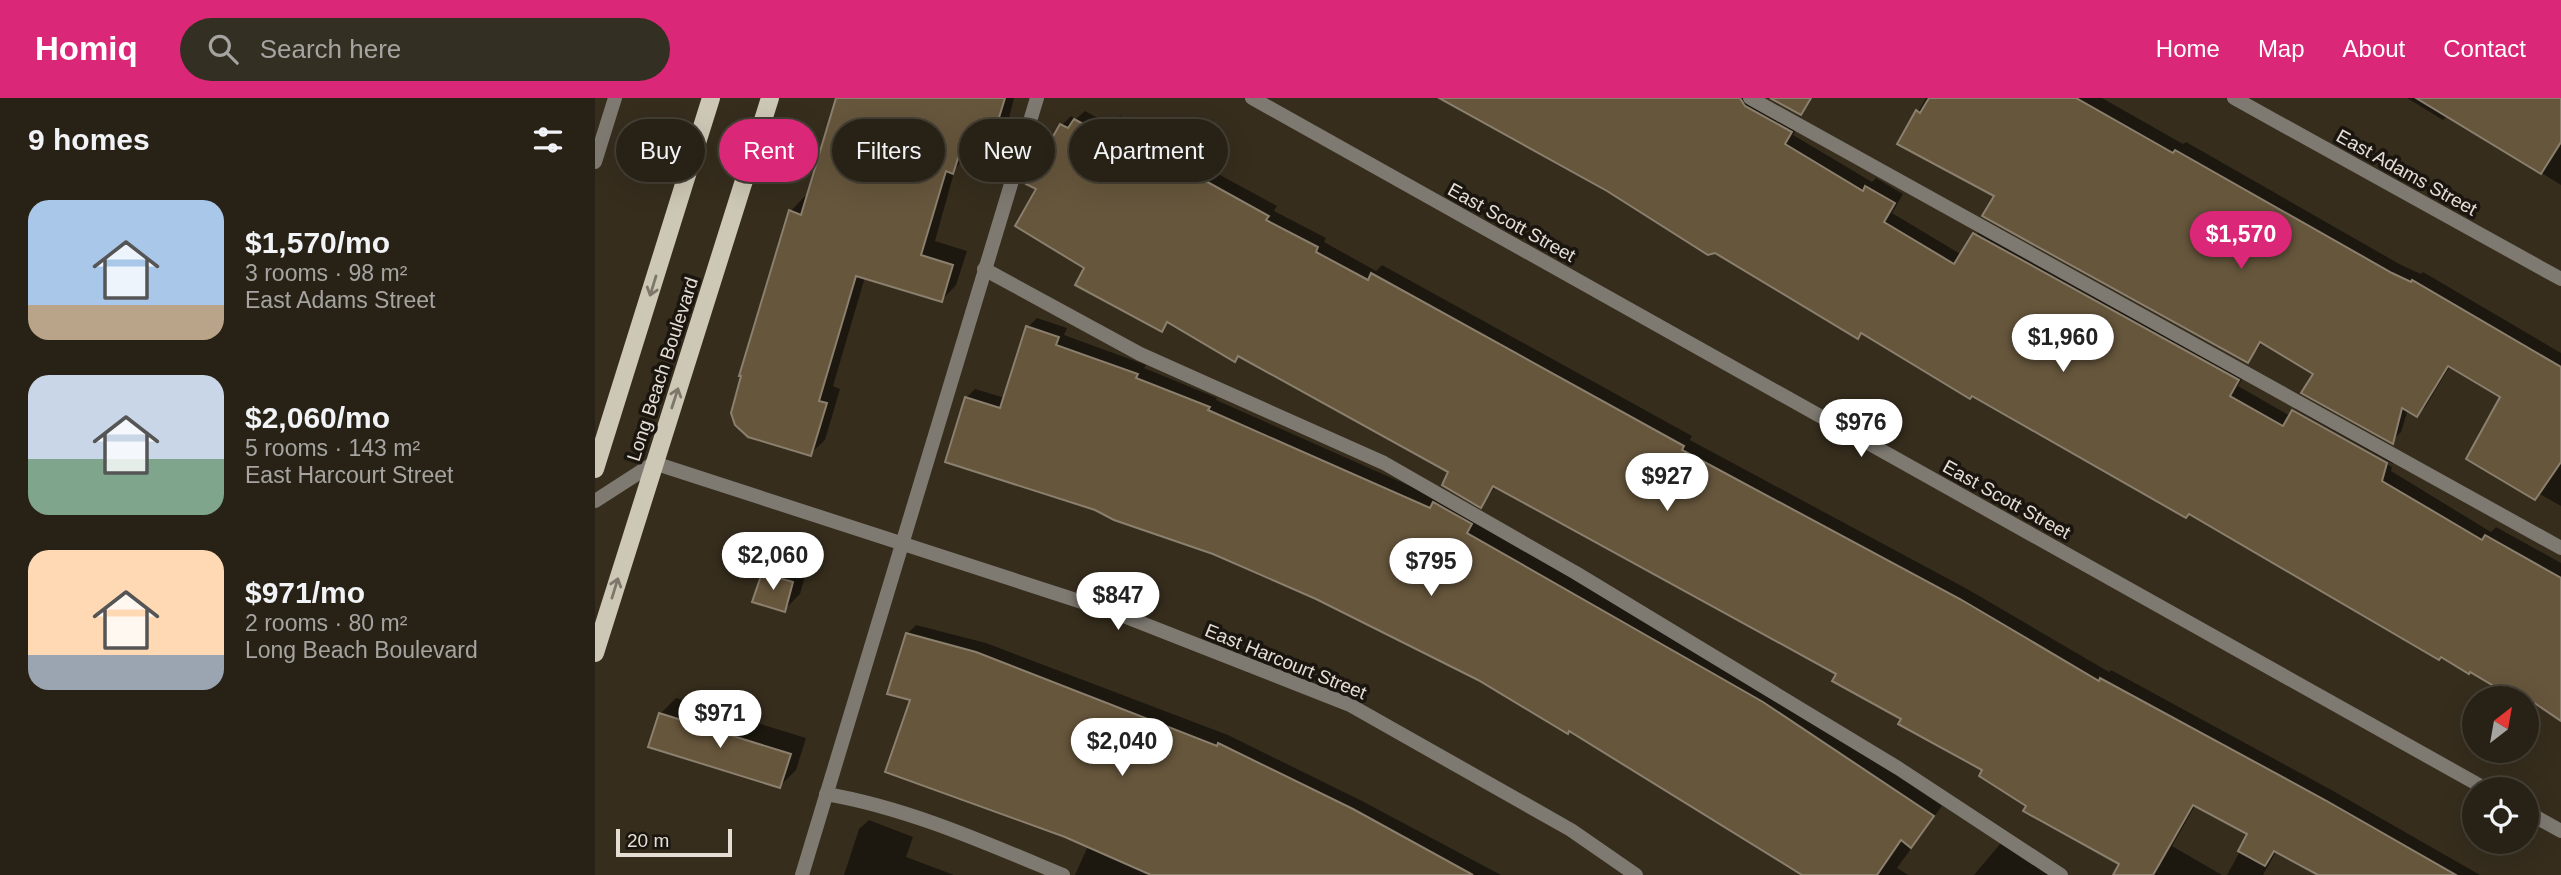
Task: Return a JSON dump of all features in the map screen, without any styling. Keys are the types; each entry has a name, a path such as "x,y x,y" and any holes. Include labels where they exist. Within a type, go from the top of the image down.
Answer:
{"main road":[{"name":"Long Beach Boulevard","path":"595,469 711,98"},
{"name":"Long Beach Boulevard","path":"595,653 770,98"}],"street":[{"path":"595,162 615,98"},
{"path":"802,875 1037,98"},
{"name":"East Scott Street","path":"1252,98 2465,777"},
{"path":"1750,98 2561,548"},
{"name":"East Adams Street","path":"2234,98 2561,279"},
{"path":"984,269 1140,354 1384,463 1576,573 1898,768 2061,875"},
{"path":"595,502 654,463"},
{"name":"East Harcourt Street","path":"654,463 1116,613 1350,705 1571,830 1636,875"},
{"path":"826,794 880,805 983,841 1063,875"},
{"path":"2539,819 2561,831"}],"building":[{"path":"836,98 1005,98 999,119 959,119 959,155 953,174 946,171 945,174 945,119 832,119 832,182 943,182 921,255 953,265 942,302 856,276 819,401 827,403 811,456 748,437 735,425 731,413 739,376 789,210 801,215 811,182 818,182 818,158"},
{"path":"1439,98 1740,98 1745,106 1792,132 1785,144 1863,191 1865,186 1895,203 1884,222 1954,264 1973,233 2239,380 2230,396 2283,426 2292,410 2387,463 2382,481 2482,540 2485,535 2561,578 2561,721 2539,706 2539,686 2494,686 2441,657 2439,660 2189,514 2186,518 1972,396 1970,399 1861,333 1858,339 1715,253 1708,255 1607,191"},
{"path":"1770,98 1811,98 1801,115"},
{"path":"1929,98 2076,98 2173,153 2175,150 2392,273 2411,282 2412,280 2561,367 2561,462 2535,500 2466,459 2500,397 2448,366 2417,417 2402,408 2393,444 2301,393 2313,374 2260,342 2248,363 1982,216 1994,196 1897,144 1916,110 1920,113"},
{"path":"2416,98 2561,98 2561,142 2541,174"},
{"path":"1060,124 1068,128 1069,182 1207,182 1269,216 1266,220 1318,247 1316,252 1368,280 1371,273 1684,446 1682,450 1960,599 2099,681 2100,678 2325,800 2456,875 2318,875 2274,851 2265,866 2238,851 2247,834 2193,805 2153,875 2113,875 2119,864 2023,811 2026,806 1979,776 1982,770 1898,724 1901,719 1832,681 1836,674 1493,486 1481,508 1442,485 1448,472 1238,356 1235,362 1167,322 1162,332 1075,285 1084,268 1015,226 1036,189 1026,184 1027,182 1055,182 1055,133"},
{"path":"1026,326 1059,337 1056,345 1138,374 1136,378 1210,407 1208,410 1430,508 1433,502 1472,524 1467,533 1763,702 1934,816 1911,848 1901,840 1877,875 1802,875 1569,731 1568,734 1478,680 1316,599 1213,554 1114,520 1095,510 945,462 965,397 1000,408"},
{"path":"762,573 793,582 785,612 752,602"},
{"path":"906,633 976,652 1217,746 1218,743 1353,809 1473,875 1151,875 1065,837 885,772 910,700 887,694"},
{"path":"659,713 791,754 780,788 648,747"}]}
